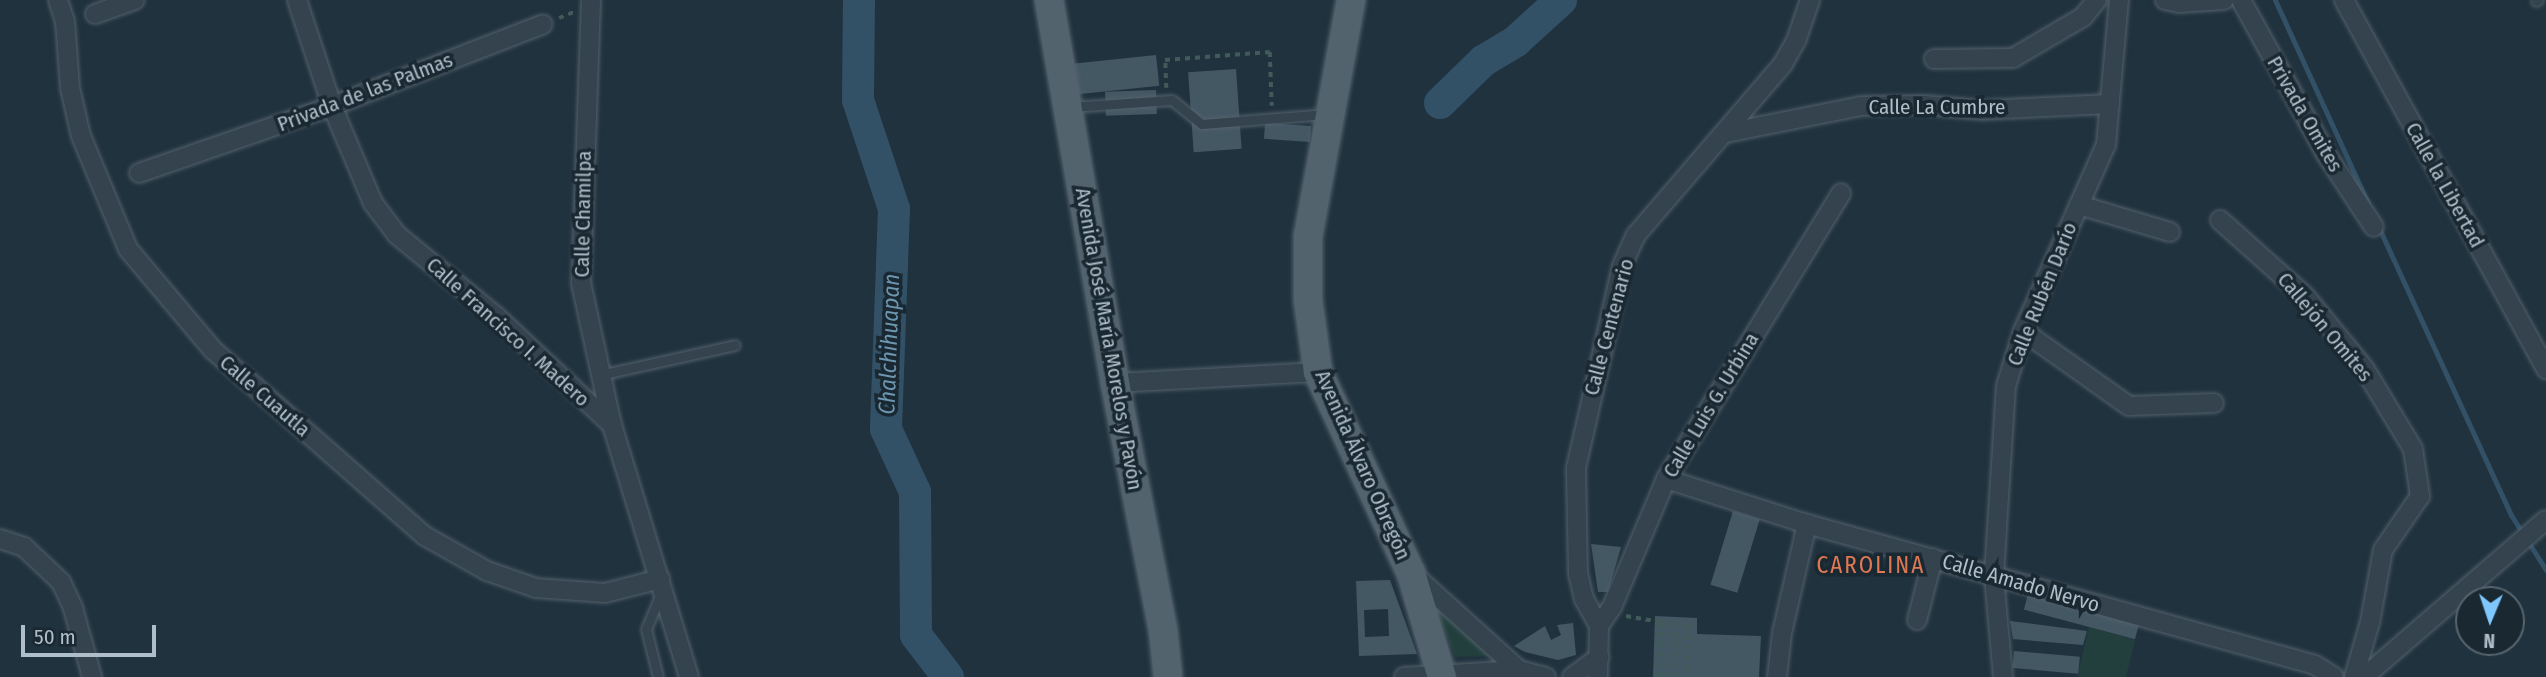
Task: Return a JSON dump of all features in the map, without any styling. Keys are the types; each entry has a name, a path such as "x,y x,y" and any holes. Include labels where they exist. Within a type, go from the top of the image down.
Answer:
{"main road":[{"name":"Avenida José María Morelos y Pavón","path":"1049,0 1115,383 1163,629 1168,677"},
{"name":"Avenida Álvaro Obregón","path":"1350,0 1308,236 1308,300 1318,372 1411,573 1442,676"}],"street":[{"name":"Calle Cuautla","path":"58,0 65,21 70,88 81,136 128,249 212,350 425,536 487,571 536,588 605,593 661,584"},
{"path":"95,14 135,0"},
{"name":"Calle Francisco I. Madero","path":"297,0 332,106 373,203 396,234 496,316 612,425 689,677"},
{"name":"Calle Centenario","path":"1600,626 1584,599 1578,574 1576,468 1622,266 1636,235 1783,64 1796,41 1810,0"},
{"path":"1934,59 2013,58 2083,17 2097,0"},
{"name":"Calle Rubén Darío","path":"2003,677 1994,576 2006,386 2023,331 2106,145 2119,0"},
{"path":"2165,0 2179,3 2224,0"},
{"name":"Privada Omites","path":"2241,0 2326,154 2374,227"},
{"name":"Calle la Libertad","path":"2344,0 2546,369"},
{"name":"Calle Chamilpa","path":"590,3 580,251 586,315 612,425"},
{"name":"Privada de las Palmas","path":"139,173 332,106 543,24"},
{"name":"Calle La Cumbre","path":"1726,133 1861,106 1924,105 1982,110 2110,104"},
{"name":"Calle Luis G. Urbina","path":"1600,626 1612,607 1666,479 1841,193"},
{"path":"2079,205 2170,232"},
{"name":"Callejón Omites","path":"2220,220 2305,296 2364,368 2413,449 2420,496 2383,550 2370,622 2354,677"},
{"path":"2023,331 2129,406 2214,403"},
{"path":"1115,383 1318,372"},
{"name":"Calle Amado Nervo","path":"1666,479 1807,524 2315,665 2333,677"},
{"path":"1777,677 1782,633 1807,524"},
{"path":"2364,677 2534,529"},
{"path":"0,538 24,547 61,582 73,608 92,677"},
{"path":"1917,620 1933,558"},
{"path":"1411,573 1519,670"},
{"path":"1598,677 1600,626"},
{"path":"1572,677 1600,657"},
{"path":"1404,677 1519,670 1546,677"}],"lane":[{"path":"1069,107 1172,100 1202,124 1332,113"},
{"path":"600,375 735,345"},
{"path":"658,677 646,629 661,584"}],"path":[{"path":"543,24 590,3"},
{"path":"1156,90 1167,88 1165,60 1270,52 1272,118"},
{"path":"1620,615 1689,625 1687,677"},
{"path":"1660,677 1661,622"},
{"path":"1674,677 1676,624"}],"green space":[{"path":"1433,603 1494,656 1455,657"},
{"path":"2089,627 2135,640 2126,677 2077,677"}],"building":[{"path":"1156,55 1159,86 1076,95 1072,64"},
{"path":"1236,69 1242,149 1194,152 1188,72"},
{"path":"1156,90 1157,114 1106,116 1105,92"},
{"path":"1265,123 1311,126 1310,142 1264,139"},
{"path":"1733,511 1760,519 1737,593 1710,585"},
{"path":"1591,544 1621,547 1608,592 1598,592"},
{"path":"1390,580 1417,654 1359,656 1356,581","holes":["1388,609 1389,636 1365,637 1364,610"]},
{"path":"2028,594 2139,624 2135,639 2024,609"},
{"path":"1655,616 1697,618 1697,634 1761,636 1759,677 1653,677"},
{"path":"2010,621 2087,631 2083,645 2013,639"},
{"path":"1573,623 1576,655 1558,660 1525,652 1514,646 1545,626 1551,640 1561,635 1557,625"},
{"path":"2014,651 2080,657 2078,674 2013,668"}],"waterway":[{"name":"Chalchihuapan","path":"859,0 858,100 894,209 886,429 915,492 916,635 948,677"},
{"path":"1440,103 1483,61 1516,41 1561,0"},
{"path":"2275,0 2368,203"},
{"path":"2379,228 2511,515 2546,570"}],"district":[{"name":"CAROLINA","path":"1871,565"}]}
